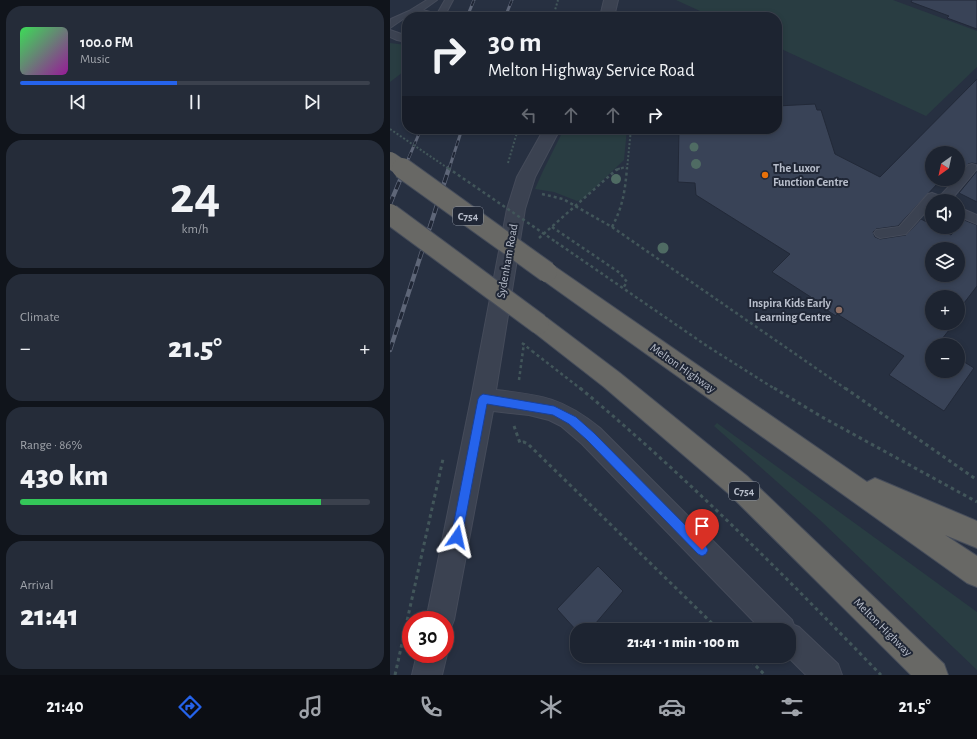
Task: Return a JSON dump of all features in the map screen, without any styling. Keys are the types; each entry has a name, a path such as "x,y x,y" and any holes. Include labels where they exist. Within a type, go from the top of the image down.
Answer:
{"highway":[{"name":"Melton Highway","path":"390,160 834,474 977,573"},
{"name":"Melton Highway","path":"390,214 618,384 738,485 933,675"},
{"path":"834,474 977,535"}],"street":[{"path":"608,12 611,0"},
{"name":"Sydenham Road","path":"442,611 483,399 516,209 526,177 549,134"},
{"path":"483,399 515,403 554,411 577,424 591,436 775,623"},
{"path":"796,644 827,675"},
{"path":"427,675 430,663"}],"lane":[{"path":"412,12 433,0"},
{"path":"443,12 449,0"},
{"path":"390,16 402,15"},
{"path":"390,25 394,20 402,17"},
{"path":"390,33 402,38"},
{"path":"949,194 972,168"},
{"path":"880,233 902,231 925,205"},
{"path":"965,214 977,220"}],"path":[{"path":"554,12 558,0"},
{"path":"390,129 716,351 788,397 977,502"},
{"path":"507,167 517,134"},
{"path":"612,227 622,205 630,134"},
{"path":"536,241 616,170 626,167"},
{"path":"537,194 552,196 576,206 612,227 977,480"},
{"path":"496,205 498,197"},
{"path":"552,227 620,273 627,282 623,288"},
{"path":"532,351 612,416 698,492 745,536 881,675"},
{"path":"515,403 512,421 520,443 524,442 528,444 712,623"},
{"path":"395,675 444,453"},
{"path":"753,663 765,675"}],"green space":[{"path":"676,0 893,0 977,31 977,67 926,116 782,49 782,12 702,12"},
{"path":"390,43 402,44 402,73 390,82"},
{"path":"562,134 627,134 624,160 583,199 577,201 554,192 535,189"},
{"path":"717,423 977,612 977,670 820,520 714,426"}],"building":[{"path":"912,0 977,0 977,29 947,18 949,16 911,2"},
{"path":"977,79 977,164 968,164 965,167 965,146 925,146 925,186 935,186 928,194 925,194 925,197 898,226 876,229 873,232 875,237 880,239 906,235 921,219 925,221 925,234 965,234 965,220 977,225 977,286 965,302 965,290 925,290 925,330 949,330 943,338 925,338 925,378 965,378 965,362 974,368 944,411 889,375 904,356 837,314 836,316 819,305 820,303 772,272 790,254 696,195 695,183 678,182 679,134 782,134 782,106 815,104 817,110 821,110 835,154 880,177"},
{"path":"977,171 977,202 965,196 965,194 959,193"},
{"path":"598,566 623,591 596,623 570,623 557,609"}],"railway":[{"path":"469,12 474,0"},
{"path":"507,12 512,0"},
{"path":"404,169 419,134"},
{"path":"449,169 460,134"},
{"path":"390,204 405,168"},
{"path":"390,350 449,168"}],"place":[{"name":"The Luxor Function Centre","path":"765,175"},
{"name":"Inspira Kids Early Learning Centre","path":"839,310"}],"route":[{"path":"457,537 483,399 515,403 554,411 572,421 591,436 610,458 702,550"}]}
